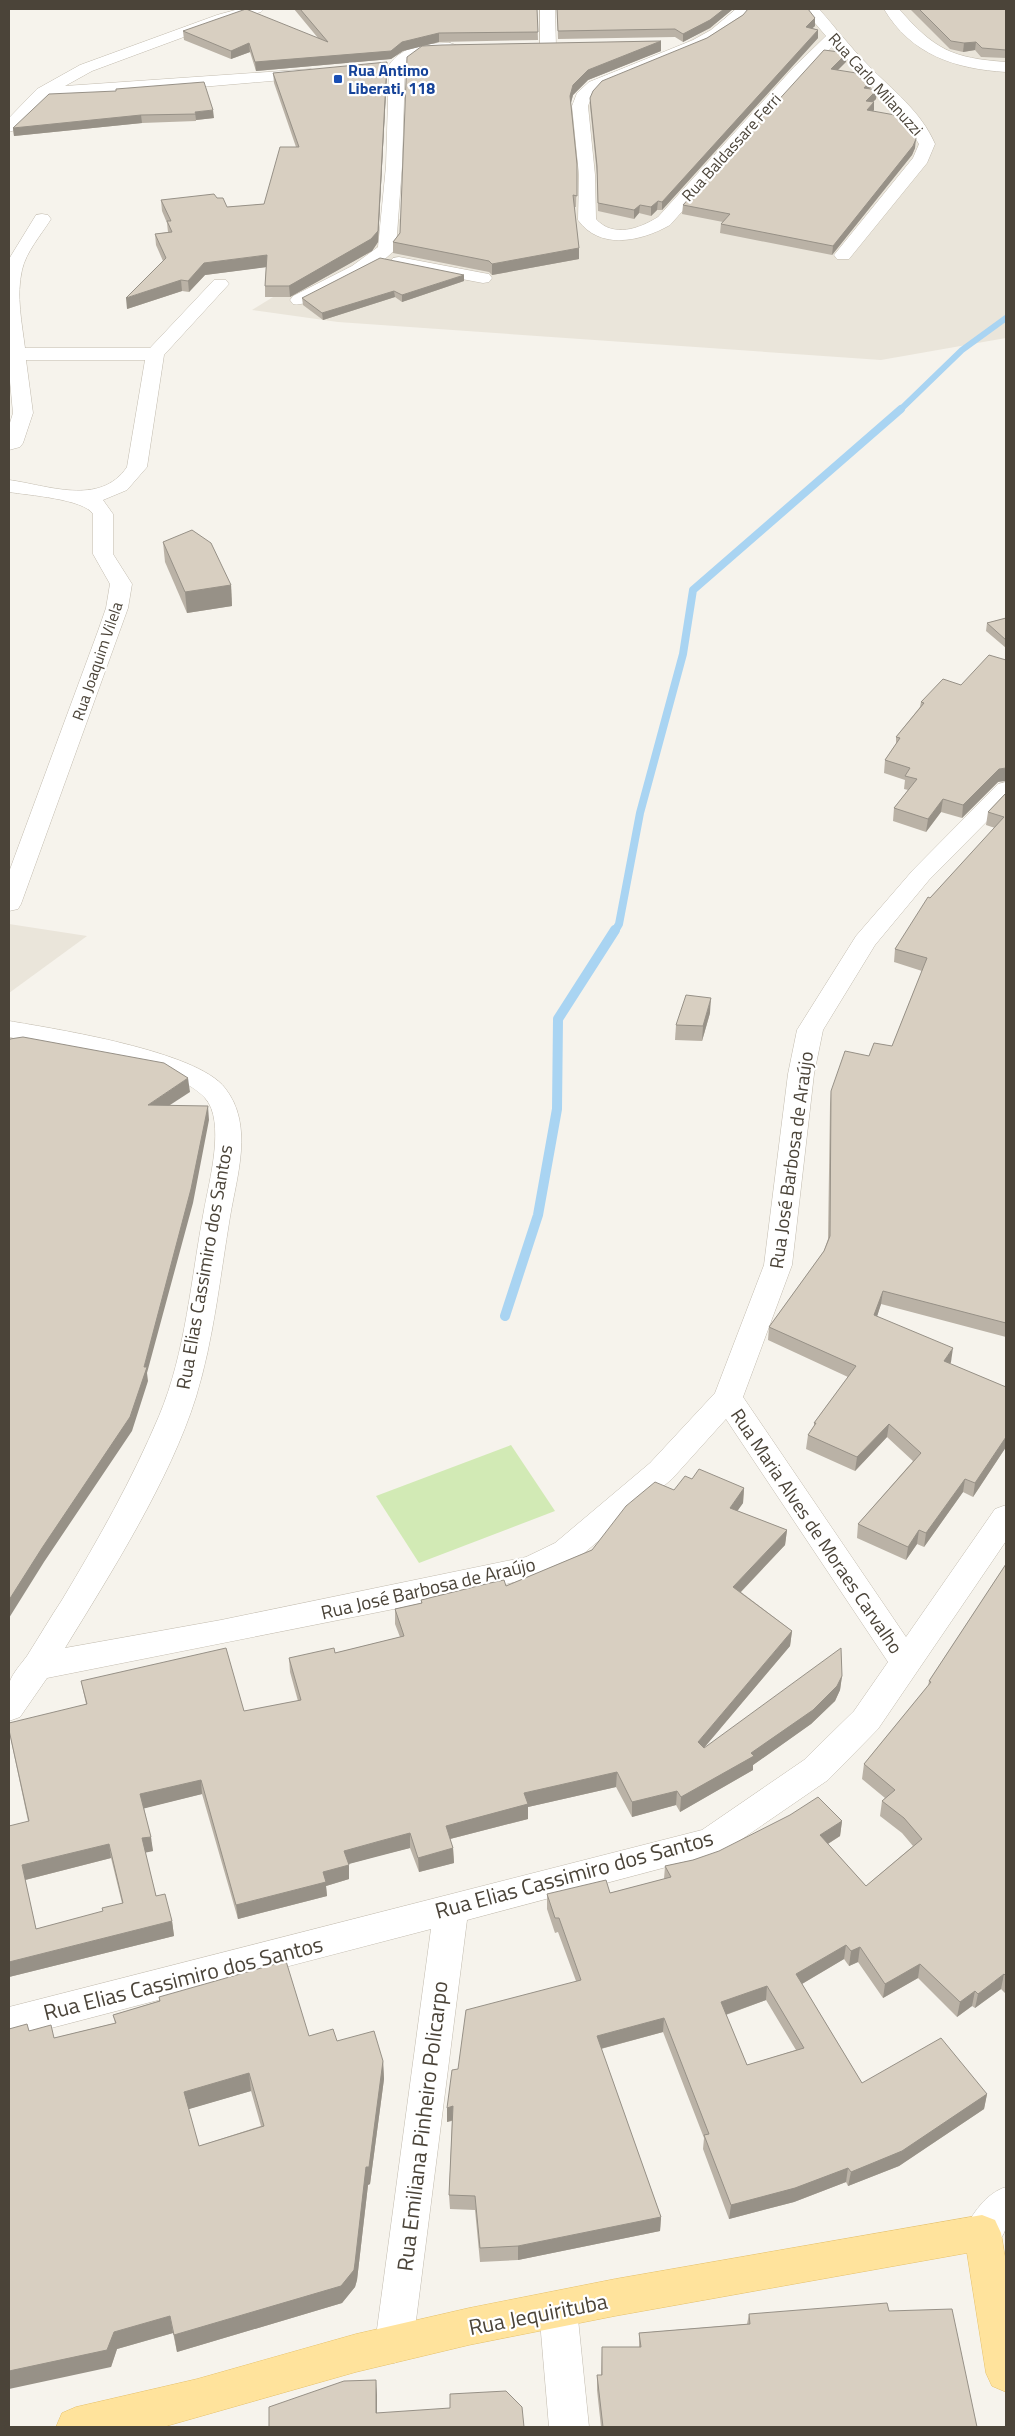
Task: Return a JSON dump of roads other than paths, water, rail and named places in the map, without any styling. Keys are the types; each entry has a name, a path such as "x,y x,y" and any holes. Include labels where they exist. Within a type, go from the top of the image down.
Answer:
{"main road":[{"name":"Rua Jequirituba","path":"76,2427 123,2423 394,2344 558,2309 994,2233"},
{"path":"994,2233 1006,2373"}],"street":[{"path":"9,127 43,92 86,68 222,18 256,9"},
{"path":"547,9 548,47"},
{"path":"653,45 699,43 716,33 745,9"},
{"name":"Rua Carlo Milanuzzi","path":"811,9 833,37 912,119 924,135 927,144 921,159 843,256"},
{"path":"891,9 916,37 937,54 972,64 1006,67"},
{"name":"Rua Baldassare Ferri","path":"699,43 602,82 590,89 581,100 587,175 587,220 598,230 617,234 642,232 664,221 800,70 833,37"},
{"path":"299,300 379,256 389,244 397,65 406,55 416,51 464,47"},
{"path":"528,47 567,47"},
{"path":"377,67 397,65"},
{"path":"43,92 131,88 328,72"},
{"path":"9,444 13,443 23,414 10,299 13,270 20,254 42,219"},
{"path":"379,256 393,261 483,278"},
{"path":"82,498 111,492 129,482 137,467 155,354 220,284"},
{"path":"16,354 155,354"},
{"name":"Rua Joaquim Vilela","path":"9,486 82,498 98,505 103,514 103,554 121,584 119,602 9,904"},
{"name":"Rua José Barbosa de Araújo","path":"38,1667 100,1652 221,1632 533,1567 566,1551 661,1471 728,1398 778,1265 800,1083 810,1030 865,942 920,875 1006,789"},
{"name":"Rua Elias Cassimiro dos Santos","path":"9,1029 86,1045 183,1070 200,1079 215,1091 224,1106 229,1122 223,1177 193,1347 181,1398 131,1511 38,1667 9,1708"},
{"name":"Rua Maria Alves de Moraes Carvalho","path":"728,1398 906,1663"},
{"name":"Rua Elias Cassimiro dos Santos","path":"9,2023 711,1842 816,1770 866,1720 1006,1517"},
{"name":"Rua Emiliana Pinheiro Policarpo","path":"394,2344 450,1909"},
{"path":"994,2233 1006,2204"},
{"path":"558,2309 569,2427"}],"waterway":[{"path":"900,410 962,350 1006,318"},
{"path":"615,931 619,924 640,813 683,654 693,590 901,409"},
{"path":"505,1316 538,1215 557,1109 558,1019 615,930"}],"place":[{"name":"Rua Antimo Liberati, 118","path":"338,79"}]}
